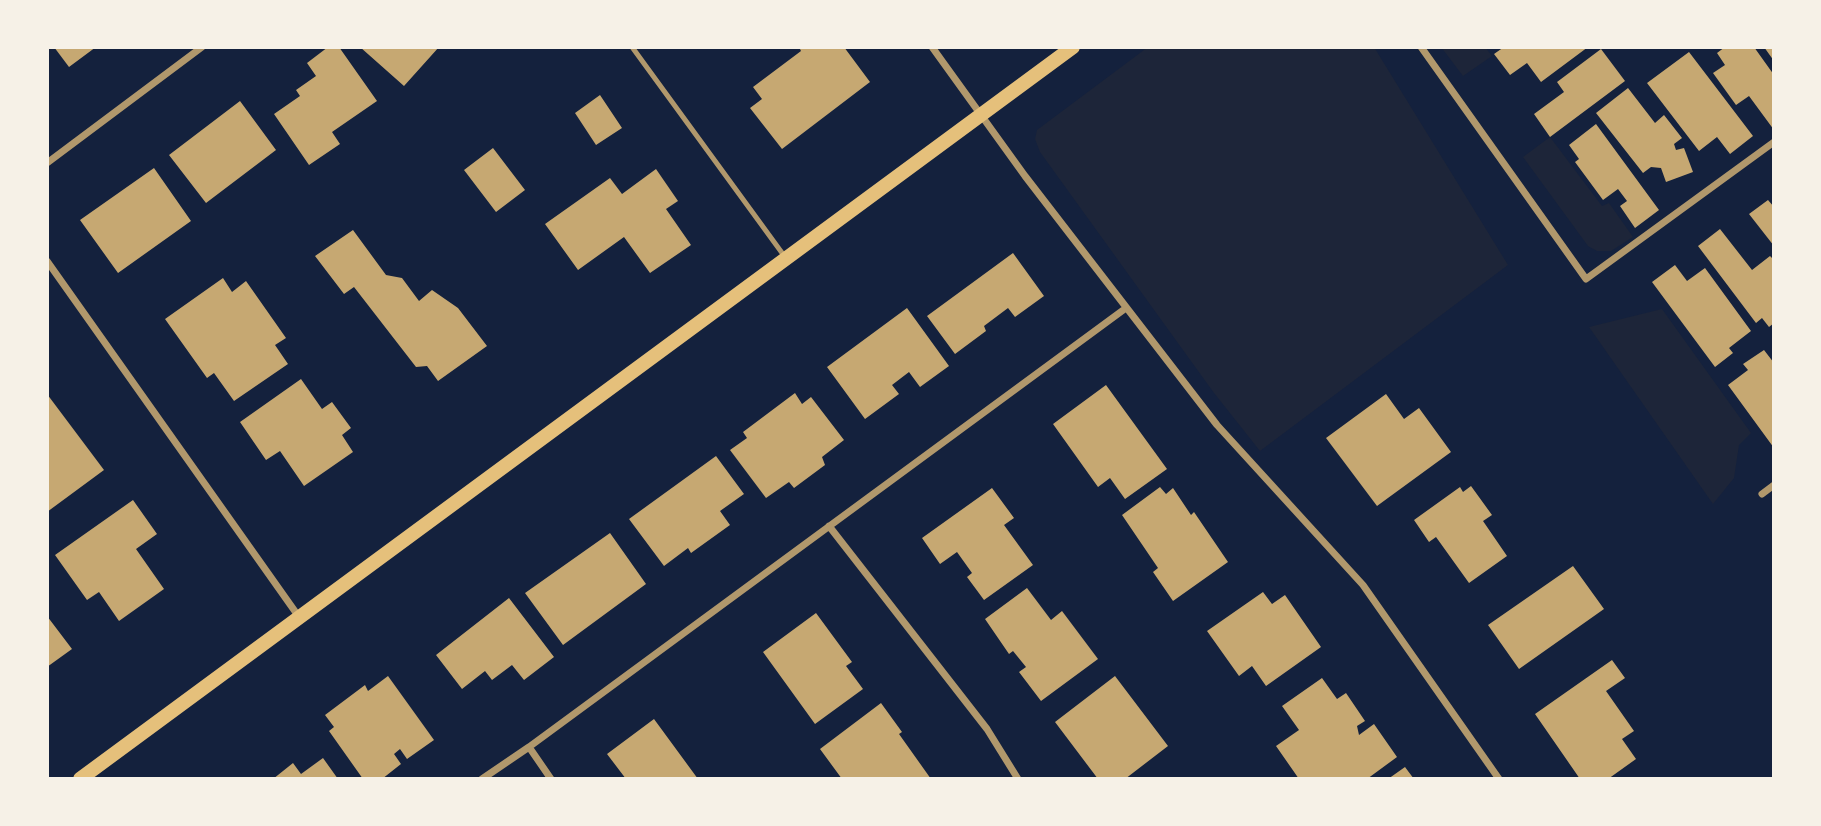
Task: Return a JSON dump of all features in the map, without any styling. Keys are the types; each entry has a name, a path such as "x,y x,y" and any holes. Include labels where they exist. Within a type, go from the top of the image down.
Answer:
{"main road":[{"path":"80,779 1073,47"}],"street":[{"path":"47,163 202,47"},
{"path":"932,47 980,115 1217,425 1363,585 1499,779"},
{"path":"1421,47 1586,279 1774,142"},
{"path":"47,261 299,617"},
{"path":"482,779 1126,308"},
{"path":"1762,494 1774,485"},
{"path":"829,526 987,729 1018,779"},
{"path":"529,747 551,779"}],"lane":[{"path":"632,47 786,260"}],"shaded area":[{"path":"1148,47 1374,47 1508,265 1260,451 1214,393 1040,152 1035,139 1037,130"},
{"path":"1441,47 1485,47 1492,56 1463,76"},
{"path":"1550,137 1602,206 1609,203 1633,237 1611,251 1597,251 1588,246 1523,157"},
{"path":"1662,309 1751,433 1739,445 1734,478 1713,504 1589,327"}],"building":[{"path":"54,47 96,47 69,67"},
{"path":"328,47 339,47 377,101 332,132 340,144 309,165 274,114 300,96 296,90 316,76 307,63"},
{"path":"360,47 439,47 404,86"},
{"path":"799,47 844,47 870,82 782,149 750,108 762,99 753,87 801,51"},
{"path":"1504,47 1588,47 1541,82 1527,63 1510,75 1494,54"},
{"path":"1725,47 1754,47 1774,75 1774,130 1749,96 1736,105 1713,73 1725,65 1717,53"},
{"path":"1764,47 1774,47 1774,61"},
{"path":"1601,49 1625,81 1550,137 1534,114 1564,92 1557,82"},
{"path":"1689,52 1753,136 1730,154 1717,137 1699,151 1647,83"},
{"path":"1628,88 1655,123 1664,115 1682,138 1674,144 1676,150 1684,148 1693,172 1666,182 1661,168 1651,167 1643,173 1596,113"},
{"path":"600,95 622,128 596,145 575,113"},
{"path":"240,101 276,150 206,203 169,155"},
{"path":"1596,124 1659,210 1635,228 1620,206 1627,201 1618,189 1603,200 1575,162 1579,159 1569,145"},
{"path":"493,148 525,190 496,212 464,170"},
{"path":"154,168 191,221 118,273 80,220"},
{"path":"656,169 678,201 666,209 691,245 650,273 624,237 578,270 545,224 610,178 622,194"},
{"path":"1768,200 1774,207 1774,246 1749,214"},
{"path":"1720,229 1752,270 1770,256 1774,260 1774,323 1769,327 1762,318 1756,323 1698,246"},
{"path":"353,230 386,275 402,278 419,301 432,290 458,308 487,346 438,381 427,366 416,367 354,287 344,294 315,256"},
{"path":"1013,253 1044,296 1015,317 1008,308 984,326 986,331 955,354 927,316"},
{"path":"1675,265 1687,281 1705,268 1751,331 1729,348 1733,353 1715,367 1652,282"},
{"path":"223,278 232,292 246,281 286,338 275,345 288,364 234,401 214,373 207,378 165,319"},
{"path":"907,308 949,366 920,387 909,372 892,385 899,394 865,419 827,367"},
{"path":"1764,350 1774,363 1774,448 1728,385 1748,370 1743,364"},
{"path":"301,379 322,409 332,402 351,428 342,435 353,452 304,486 280,451 266,460 240,422"},
{"path":"1106,385 1167,469 1125,499 1110,478 1098,487 1053,424"},
{"path":"795,393 802,404 811,397 844,440 822,457 825,465 794,488 789,482 766,498 730,450 747,438 743,432"},
{"path":"47,394 104,470 47,512"},
{"path":"1386,394 1404,419 1419,408 1451,452 1377,506 1326,438"},
{"path":"716,456 744,494 720,511 730,525 691,553 688,548 664,566 629,519"},
{"path":"1471,486 1492,515 1483,521 1507,556 1469,583 1436,537 1429,542 1414,520 1460,487 1463,492"},
{"path":"1160,487 1166,494 1173,488 1191,515 1194,512 1228,562 1173,601 1153,572 1158,568 1122,515"},
{"path":"992,488 1014,518 1004,525 1033,565 984,600 967,577 972,573 957,552 940,564 922,538"},
{"path":"133,500 157,534 136,549 164,589 119,621 99,592 87,600 55,555"},
{"path":"610,533 646,584 563,645 525,593"},
{"path":"1573,566 1604,609 1519,669 1488,625"},
{"path":"1027,588 1051,620 1062,611 1098,659 1041,701 1019,672 1026,667 1013,651 1009,654 985,619"},
{"path":"1263,592 1272,604 1285,595 1321,647 1266,686 1252,666 1239,676 1207,631"},
{"path":"509,598 554,657 524,680 512,665 492,680 485,671 462,689 436,655"},
{"path":"816,613 852,662 846,666 863,689 815,724 763,652"},
{"path":"47,616 72,649 47,667"},
{"path":"1612,660 1625,678 1606,691 1634,731 1622,739 1636,759 1608,779 1580,779 1535,714"},
{"path":"388,676 434,740 407,759 400,749 394,754 401,764 382,779 363,779 329,731 334,727 325,715 365,685 368,691"},
{"path":"1115,676 1168,746 1125,779 1098,779 1055,722"},
{"path":"1322,678 1337,699 1346,693 1365,721 1357,726 1359,735 1374,724 1397,757 1367,779 1299,779 1276,746 1299,730 1282,706"},
{"path":"881,703 931,779 842,779 820,749"},
{"path":"654,719 698,779 626,779 607,754"},
{"path":"323,758 338,779 273,779 293,763 301,774"},
{"path":"1405,767 1414,779 1388,779"}]}
